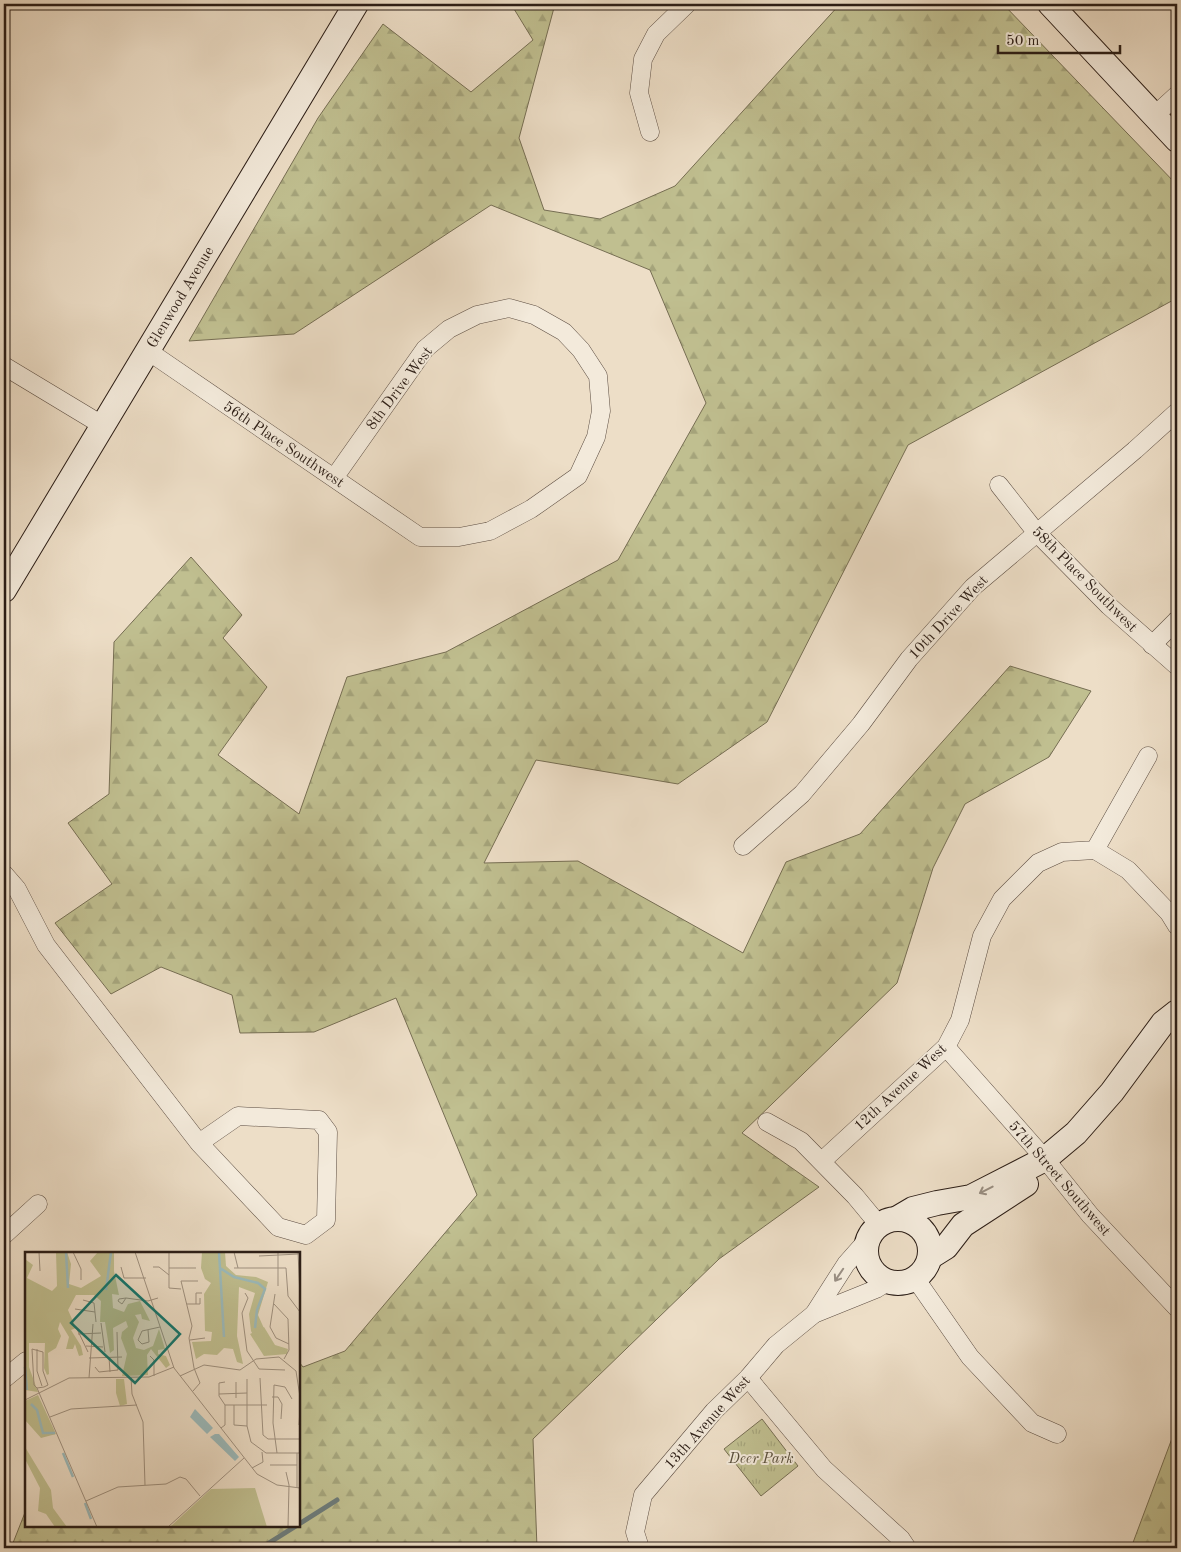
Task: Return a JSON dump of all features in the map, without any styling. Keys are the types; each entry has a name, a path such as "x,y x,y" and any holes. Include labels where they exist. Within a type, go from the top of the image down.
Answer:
{"street":[{"name":"Glenwood Avenue","path":"4,590 356,4"},
{"path":"650,132 639,93 643,59 656,34 687,4"},
{"path":"1050,4 1177,140"},
{"path":"1154,116 1177,95"},
{"name":"8th Drive West","path":"334,478 425,349 449,329 477,315 508,308 534,315 564,332 581,350 598,376 601,411 596,437 578,476 531,508 490,531 459,537 420,537"},
{"name":"56th Place Southwest","path":"148,351 420,537"},
{"path":"4,366 102,426"},
{"name":"10th Drive West","path":"743,846 802,794 861,724 909,659 973,587 1177,412"},
{"name":"58th Place Southwest","path":"999,485 1036,532 1109,606 1177,666"},
{"path":"1152,645 1177,620"},
{"path":"1148,756 1095,850 1128,870 1175,915"},
{"name":"12th Avenue West","path":"822,1161 946,1047 960,1020 982,936 1002,899 1038,863 1062,852 1095,850"},
{"path":"4,874 17,889 46,945 199,1143 278,1227 306,1236 326,1220 328,1132 319,1120 238,1116 199,1143"},
{"name":"13th Avenue West","path":"814,1314 846,1264 881,1227 913,1209 971,1197 1045,1160 1076,1133 1112,1092 1163,1023 1177,1012"},
{"name":"57th Street Southwest","path":"946,1047 1045,1160 1090,1215 1177,1308"},
{"path":"767,1122 801,1141 855,1196 881,1227"},
{"name":"13th Avenue West","path":"930,1257 946,1247 963,1225 1031,1181 1045,1160"},
{"path":"4,1235 38,1204"},
{"path":"909,1220 922,1229 929,1242 930,1257 923,1271 914,1278 904,1282 889,1281 876,1274 868,1262 866,1247 881,1227 909,1220"},
{"path":"914,1278 970,1357 1032,1423 1057,1434"},
{"name":"13th Avenue West","path":"640,1548 635,1532 642,1495 714,1410 748,1378 776,1345 814,1314 876,1289 889,1281"},
{"path":"4,1379 25,1362"},
{"path":"748,1378 824,1469 901,1539 907,1548"}],"green space":[{"path":"511,4 555,4 519,138 544,210 600,219 675,186 840,4 1003,4 1177,185 1177,298 908,445 767,722 678,784 536,760 484,863 578,861 743,953 786,862 860,834 1010,666 1091,691 1049,757 965,804 933,868 897,983 742,1133 819,1187 719,1259 533,1439 537,1548 11,1548 25,1513 25,1527 300,1527 300,1363 303,1367 345,1351 477,1195 396,998 314,1032 240,1033 232,995 161,967 111,994 55,923 112,884 68,823 109,794 114,642 191,557 242,615 223,638 267,687 218,755 299,814 347,677 446,652 618,560 706,403 650,270 491,205 294,334 189,341 318,118 383,24 471,92 533,40"},
{"name":"Deer Park","path":"762,1419 798,1466 761,1496 724,1449"},
{"path":"1177,1425 1177,1548 1131,1548"}],"waterway":[{"path":"300,1523 337,1500"},
{"path":"261,1548 294,1527"}]}
